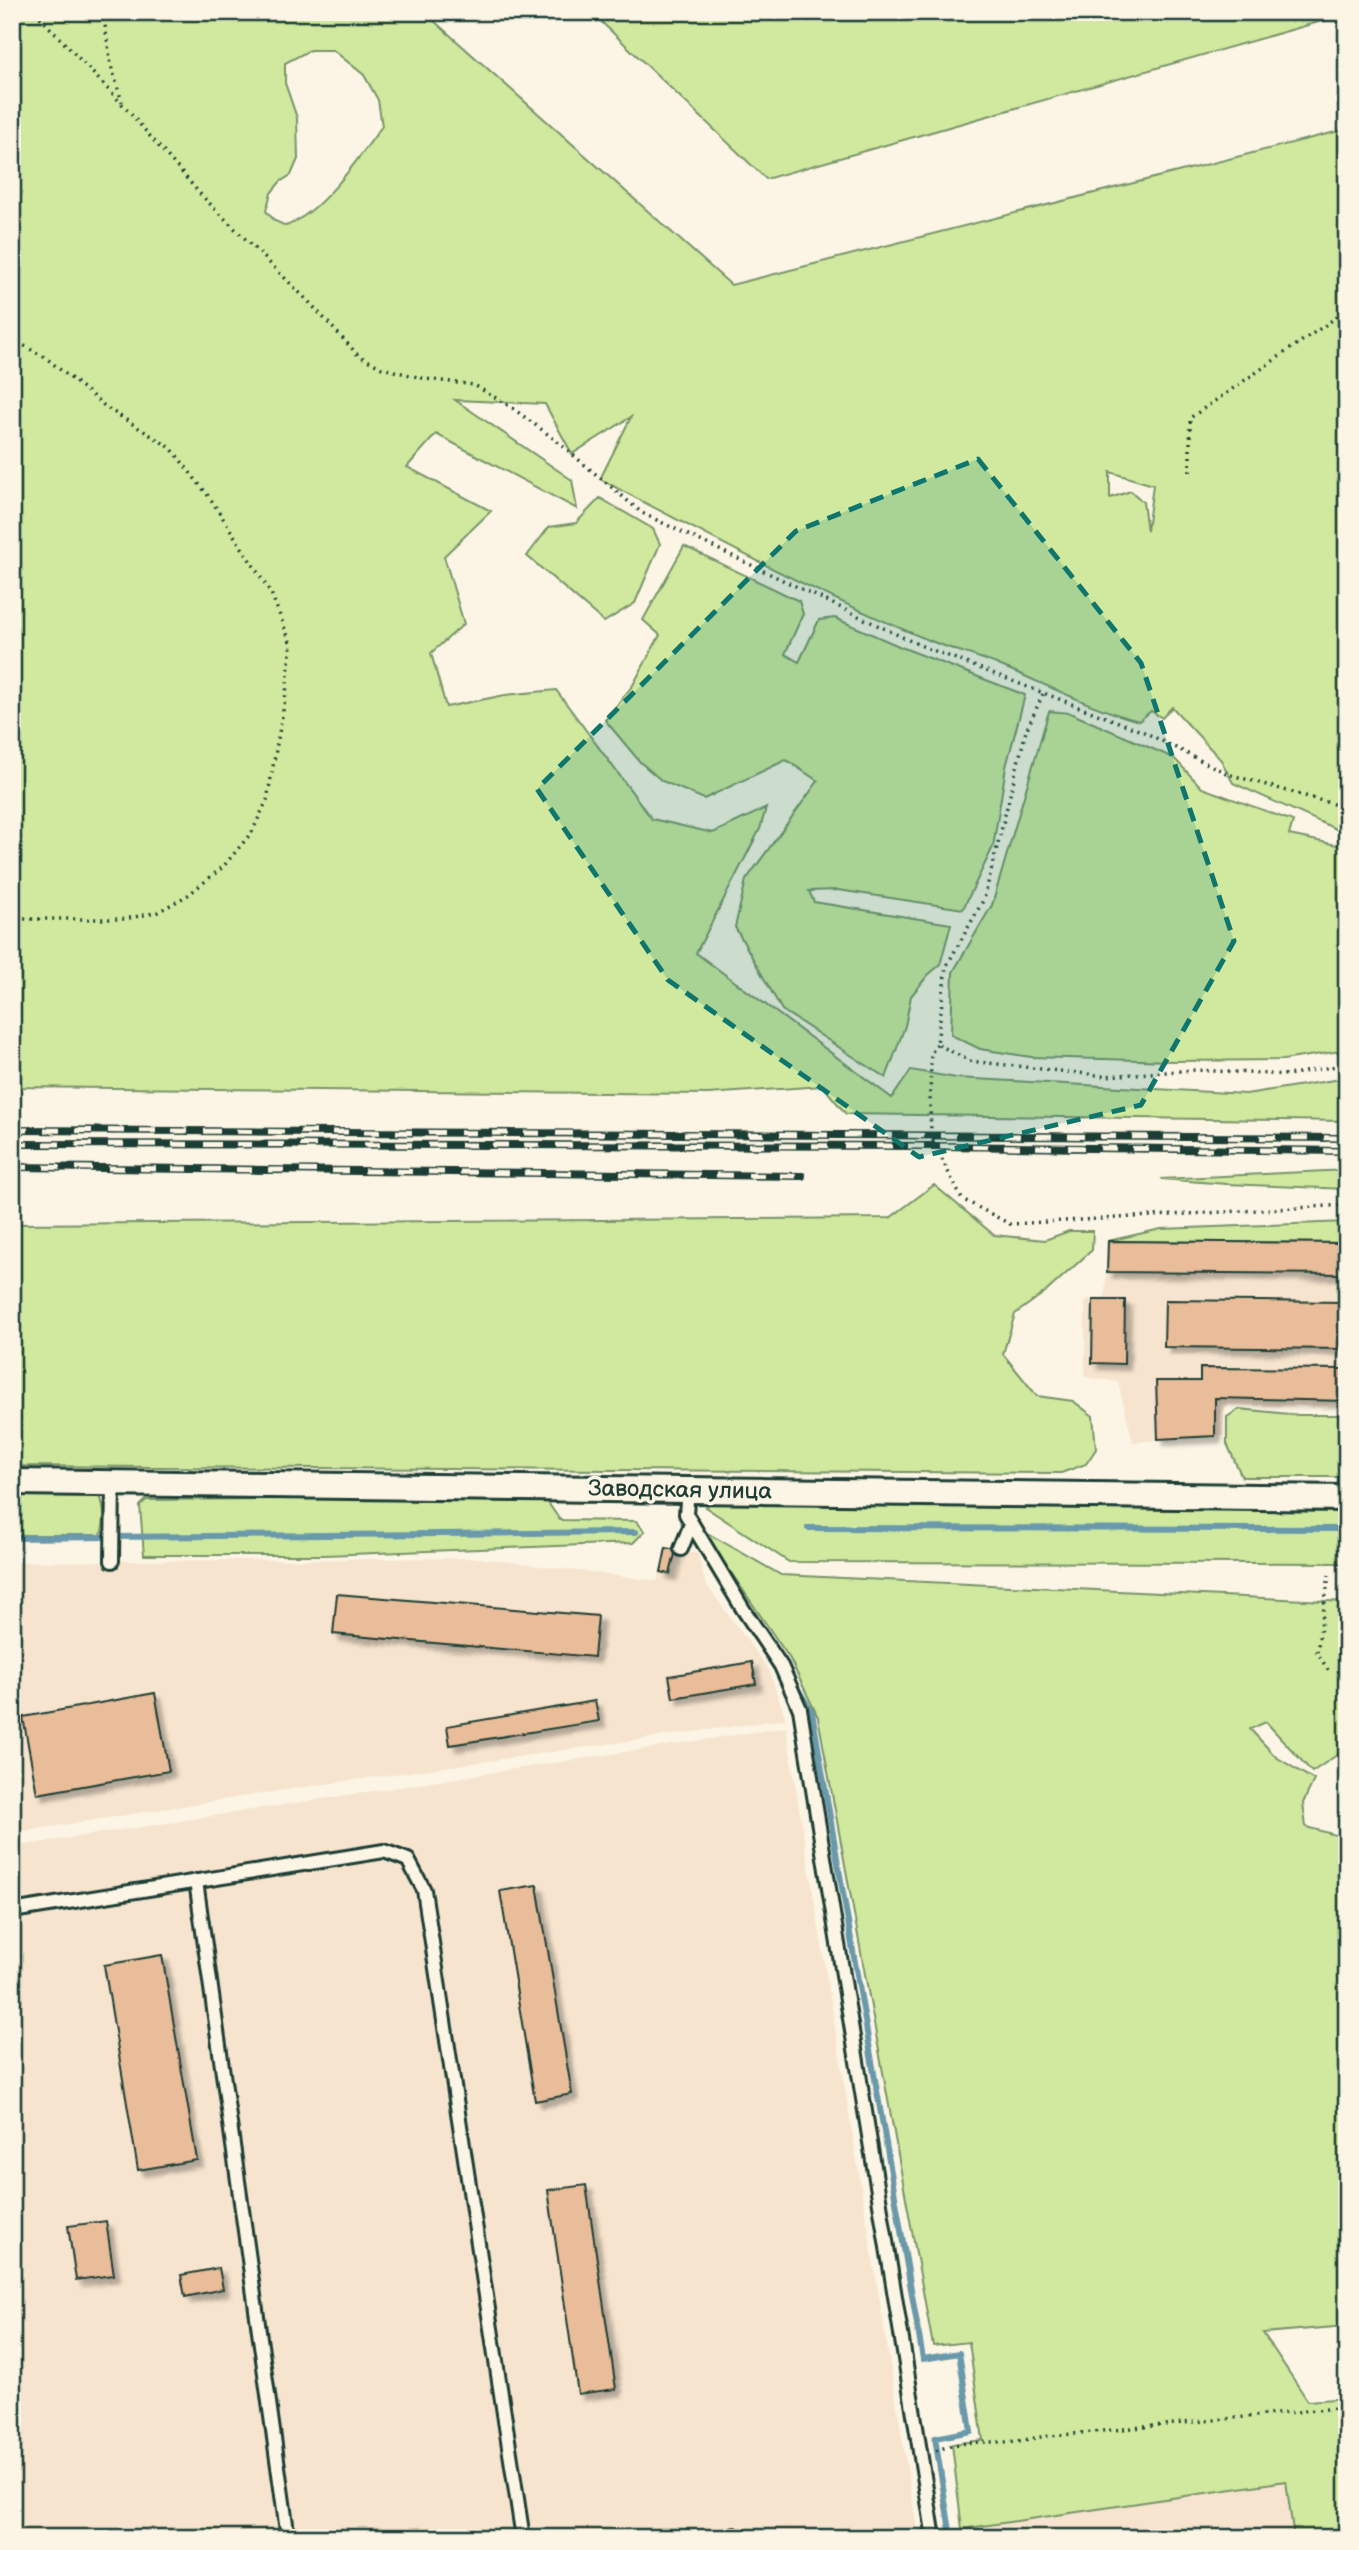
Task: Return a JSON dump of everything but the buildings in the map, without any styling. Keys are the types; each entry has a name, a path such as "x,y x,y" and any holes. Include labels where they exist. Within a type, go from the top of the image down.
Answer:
{"street":[{"name":"Заводская улица","path":"12,1482 1347,1498"}],"lane":[{"path":"112,1561 113,1483"},
{"path":"688,1489 686,1514 691,1524 781,1666 800,1709 934,2538"},
{"path":"681,1549 691,1524"},
{"path":"12,1911 384,1851 408,1860 424,1890 523,2538"},
{"path":"196,1881 288,2538"},
{"path":"718,2538 734,2535 740,2538"}],"path":[{"path":"35,12 122,104 201,196 310,303 358,355 382,368 426,379 474,385 511,407 553,438 642,513 917,644 1144,732 1228,774 1347,808"},
{"path":"103,12 111,65 122,104"},
{"path":"1190,472 1190,418 1347,310"},
{"path":"12,339 46,358 107,408 171,448 210,498 271,593 291,644 286,694 267,800 252,832 223,867 188,895 158,912 125,919 12,919"},
{"path":"1044,693 1026,731 985,899 946,967 937,1044 931,1054 931,1135 962,1199 1010,1224 1347,1205"},
{"path":"937,1044 970,1061 1105,1076 1195,1070 1289,1075 1347,1064"},
{"path":"1328,1670 1317,1652 1329,1575"},
{"path":"921,2456 952,2444 977,2441 1005,2442 1347,2407"}],"highlighted area":[{"path":"978,459 1141,663 1234,941 1141,1105 919,1157 668,980 537,789 796,531"}],"shaded area":[{"path":"1108,1241 1347,1243 1347,1407 1225,1405 1223,1436 1133,1442 1118,1382 1085,1377 1085,1300 1105,1297"},
{"path":"666,1547 698,1554 705,1583 769,1670 786,1719 304,1787 12,1833 12,1562 479,1558 657,1581"},
{"path":"786,1727 918,2535 1286,2481 1294,2538 12,2538 12,1847"}],"green space":[{"path":"12,12 424,12 731,285 1347,129 1347,834 1233,783 1221,760 1172,707 1162,718 1151,711 1139,721 1104,710 993,663 893,625 808,586 600,479 631,417 572,454 545,404 455,400 572,480 577,509 436,434 407,467 491,511 444,556 464,624 431,653 446,707 505,695 556,690 652,819 713,833 766,808 760,829 696,953 892,1098 911,1070 956,1078 1246,1094 1347,1078 1347,1121 846,1114 823,1086 708,1094 12,1087","holes":["310,50 333,50 364,75 378,100 382,126 326,197 300,219 286,226 275,221 266,211 271,193 280,182 291,175 298,159 297,118 285,83 285,63","1110,472 1153,485 1147,531 1143,502 1131,491 1110,498"]},
{"path":"591,12 1347,12 1347,14 766,179"},
{"path":"600,498 653,529 660,544 635,603 604,622 527,556 549,527 576,523"},
{"path":"684,546 799,601 803,614 785,654 799,662 819,620 835,618 1025,695 1006,767 993,847 963,909 838,890 809,891 814,902 951,924 940,965 911,996 905,1026 886,1078 782,1010 735,927 746,880 818,781 786,760 704,799 662,781 640,762 605,720 633,685 660,635 643,620"},
{"path":"1049,711 1070,713 1174,758 1202,788 1293,821 1289,835 1347,847 1347,1050 1283,1060 1173,1061 1031,1057 980,1049 951,1035 953,972 992,905"},
{"path":"1347,1170 1347,1189 1161,1179"},
{"path":"934,1185 994,1235 1045,1240 1069,1231 1093,1231 1092,1250 1048,1290 1015,1314 1003,1354 1037,1396 1073,1401 1093,1416 1096,1449 1086,1464 1061,1473 12,1466 12,1224 890,1218"},
{"path":"1347,1222 1347,1243 1108,1241 1161,1229"},
{"path":"1239,1409 1299,1415 1347,1415 1347,1477 1242,1477 1227,1444 1227,1417"},
{"path":"12,1492 100,1496 104,1516 101,1535 12,1535"},
{"path":"544,1497 560,1520 636,1521 645,1531 633,1543 324,1555 144,1555 140,1506 146,1500"},
{"path":"712,1502 1347,1507 1347,1563 789,1562 705,1507"},
{"path":"702,1530 781,1575 1347,1602 1347,1748 1312,1772 1266,1722 1250,1729 1276,1757 1314,1780 1303,1803 1306,1827 1347,1838 1347,2326 1263,2333 1308,2401 1347,2398 1347,2538 1294,2538 1286,2481 962,2529 952,2444 983,2440 969,2342 933,2346 818,1717 790,1659"}],"waterway":[{"path":"808,1528 1347,1529"},
{"path":"12,1538 636,1532"},
{"path":"794,1683 812,1712 923,2359 959,2353 971,2431 935,2438 950,2531"}],"railway":[{"path":"12,1130 1347,1138"},
{"path":"12,1144 935,1146 1347,1151"},
{"path":"12,1167 802,1176"}]}
